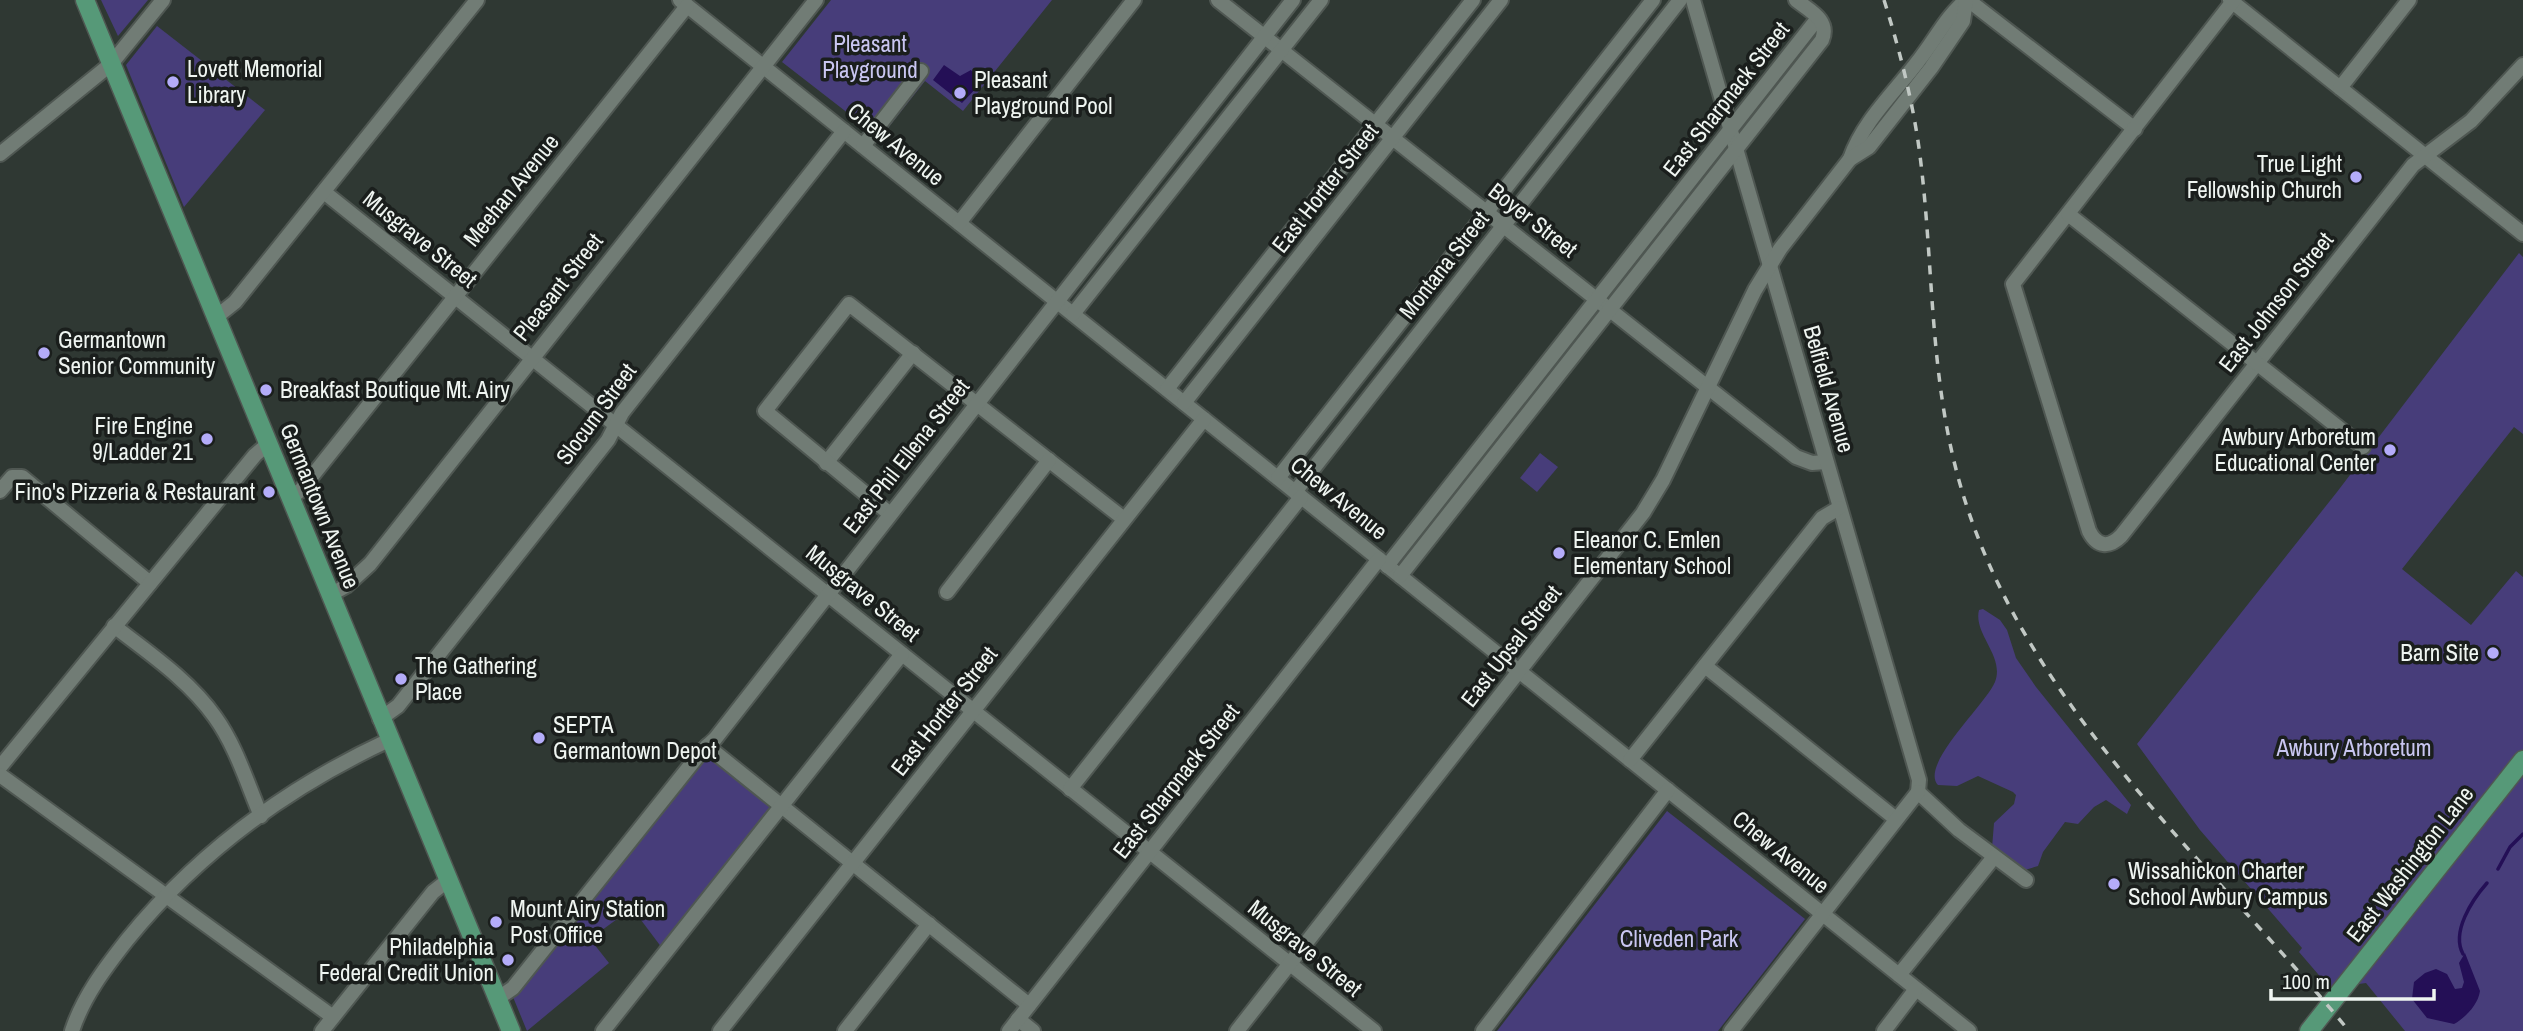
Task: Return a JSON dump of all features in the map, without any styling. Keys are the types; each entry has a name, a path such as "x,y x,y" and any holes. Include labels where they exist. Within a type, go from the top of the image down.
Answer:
{"main road":[{"name":"Germantown Avenue","path":"85,0 511,1031"},
{"name":"East Washington Lane","path":"2309,1031 2523,760"}],"street":[{"path":"0,154 111,64 163,0"},
{"path":"215,318 235,302 477,0"},
{"name":"Pleasant Street","path":"330,595 346,586 370,564 816,0"},
{"path":"959,223 1134,0"},
{"name":"Boyer Street","path":"1218,0 1796,457 1812,463 1826,462"},
{"name":"East Phil Ellena Street","path":"497,999 513,988 707,746 1293,0"},
{"path":"1073,314 1321,0"},
{"name":"East Hortter Street","path":"1167,389 1473,0"},
{"name":"East Hortter Street","path":"1184,403 1501,0"},
{"name":"Montana Street","path":"1278,478 1653,0"},
{"name":"Montana Street","path":"1070,789 1680,0"},
{"name":"Belfield Avenue","path":"1692,0 1919,780 1918,792"},
{"path":"1796,0 1818,18"},
{"path":"1967,0 2135,129"},
{"name":"East Upsal Street","path":"1239,1030 1649,504 1769,266 1850,159 1870,147 1940,56 1963,21 1967,0"},
{"path":"2340,88 2409,0"},
{"path":"2363,447 2068,214 2232,1 2523,234"},
{"name":"Chew Avenue","path":"684,3 1969,1031"},
{"name":"Meehan Avenue","path":"290,498 301,490 456,297 684,3"},
{"name":"East Sharpnack Street","path":"1013,1025 1149,852 1597,300 1818,18 1824,26 1822,40 1400,576"},
{"name":"East Johnson Street","path":"2068,214 2013,284 2089,531 2095,541 2104,545 2113,543 2121,536 2413,165 2471,121 2523,65"},
{"path":"863,146 921,71"},
{"name":"Slocum Street","path":"380,719 398,706 608,440 622,413 844,131"},
{"name":"Musgrave Street","path":"324,192 1374,1031"},
{"path":"890,514 765,411 849,304 1124,519"},
{"path":"826,463 912,353"},
{"name":"East Hortter Street","path":"720,1031 1203,419"},
{"path":"0,767 255,455 268,444"},
{"path":"947,592 1049,460"},
{"path":"0,491 16,475 150,583"},
{"path":"1630,760 1822,518 1839,508"},
{"path":"114,626 188,687 215,717 229,741 261,816"},
{"path":"603,1031 902,654"},
{"path":"1705,666 1896,819"},
{"path":"72,1031 99,978 164,895 261,816 316,777 389,740"},
{"path":"707,746 1029,1004"},
{"path":"0,775 333,1017"},
{"path":"1483,1031 1668,790"},
{"path":"1731,1031 1918,792 1994,857 2026,880"},
{"path":"1899,975 1994,857"},
{"path":"322,1031 433,892 447,881"},
{"path":"845,1031 929,924"},
{"path":"1884,1031 1916,989"},
{"path":"1013,1025 1033,1031"}],"green space":[{"path":"101,0 148,0 118,36"},
{"name":"Pleasant Playground","path":"831,0 1052,0 963,111 925,81 880,138 782,62"},
{"path":"157,26 265,110 184,207 126,65"},
{"name":"Awbury Arboretum","path":"2519,253 2523,257 2523,434 2514,427 2402,569 2471,625 2516,571 2523,577 2523,1031 2405,1031 2366,983 2330,988 2299,952 2302,948 2200,830 2137,744 2337,492"},
{"path":"1540,453 1558,467 1537,492 1520,478"},
{"path":"1983,609 2000,620 2007,630 2016,658 2036,687 2131,805 2127,814 2106,800 2094,807 2078,824 2065,822 2043,852 2038,866 2025,870 1992,848 1994,823 2014,804 2016,795 1978,776 1957,786 1938,785 1935,776 1945,749 1995,682 1996,663 1978,619 1979,610"},
{"path":"705,755 774,806 662,948 632,908 590,939 609,963 527,1031 513,997"},
{"name":"Cliveden Park","path":"1667,811 1805,919 1718,1031 1497,1031"}],"shaded area":[{"name":"Pleasant Playground Pool","path":"944,65 960,76 971,70 981,83 962,103 933,80"},
{"path":"2465,953 2480,991 2477,1001 2467,1015 2454,1024 2427,1018 2412,999 2414,982 2425,973 2436,969 2447,974 2455,989 2462,988 2464,982 2459,963"}],"waterway":[{"path":"2498,869 2510,847 2523,834"},
{"path":"2463,954 2460,945 2461,926 2475,898 2487,883"}],"railway":[{"path":"1884,0 1905,73 1919,148 1935,342 1945,419 1953,457 1980,542 2017,621 2064,695 2116,765 2349,1031"}],"place":[{"name":"Lovett Memorial Library","path":"173,82"},
{"name":"Pleasant Playground Pool","path":"960,93"},
{"name":"True Light Fellowship Church","path":"2356,177"},
{"name":"Germantown Senior Community","path":"44,353"},
{"name":"Breakfast Boutique Mt. Airy","path":"266,390"},
{"name":"Fire Engine 9/Ladder 21","path":"207,439"},
{"name":"Awbury Arboretum Educational Center","path":"2390,450"},
{"name":"Fino's Pizzeria & Restaurant","path":"269,492"},
{"name":"Eleanor C. Emlen Elementary School","path":"1559,553"},
{"name":"Barn Site","path":"2493,653"},
{"name":"The Gathering Place","path":"401,679"},
{"name":"SEPTA Germantown Depot","path":"539,738"},
{"name":"Wissahickon Charter School Awbury Campus","path":"2114,884"},
{"name":"Mount Airy Station Post Office","path":"496,922"},
{"name":"Philadelphia Federal Credit Union","path":"508,960"}]}
